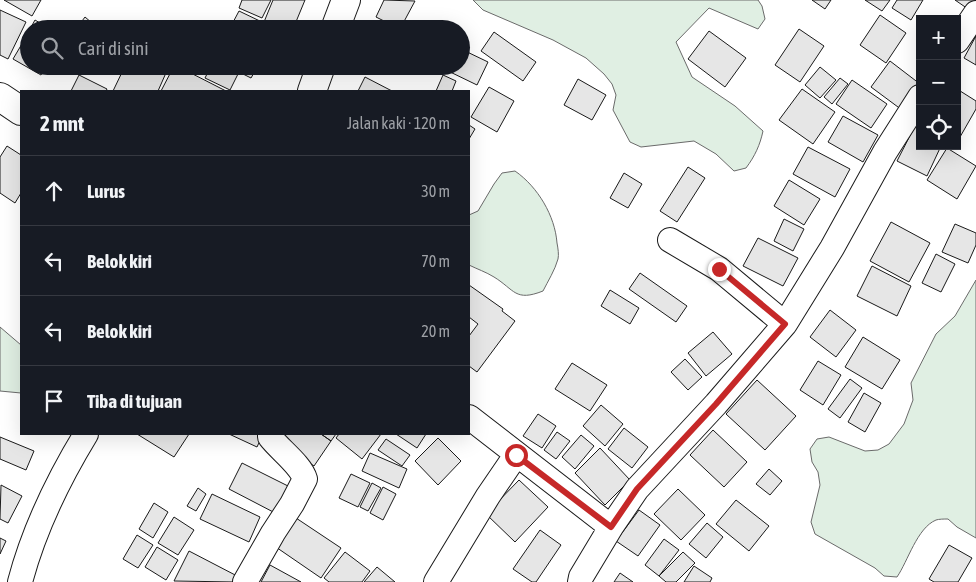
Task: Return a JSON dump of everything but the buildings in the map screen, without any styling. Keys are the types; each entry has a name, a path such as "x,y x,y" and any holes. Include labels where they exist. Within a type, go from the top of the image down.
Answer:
{"main road":[{"path":"338,20 346,0"},
{"path":"312,90 318,75"},
{"path":"0,97 20,110"}],"street":[{"path":"961,35 976,13"},
{"path":"580,582 580,577 637,489 716,404 785,324 832,248 885,152 916,104"},
{"path":"670,240 719,269 785,324"},
{"path":"470,418 611,527"},
{"path":"20,582 28,550 63,473 85,435"},
{"path":"245,582 292,504 304,479 301,470 279,448 270,435"},
{"path":"436,582 488,496 516,455"}],"green space":[{"path":"473,0 758,0 762,6 765,19 758,29 709,8 676,42 692,77 735,106 763,131 755,155 746,168 734,171 716,154 694,141 641,147 630,142 613,110 616,95 612,84 604,74 586,58 553,40 483,10"},
{"path":"515,171 531,185 544,203 556,233 557,263 543,291 534,294 521,295 516,293 494,277 470,265 470,215 478,211 502,173"},
{"path":"976,280 976,538 957,527 948,519 936,520 929,524 918,537 897,577 884,576 875,568 815,534 811,522 820,485 818,472 812,462 810,449 817,439 829,437 865,451 878,450 889,444 904,424 913,400 911,383 936,334 955,316"},
{"path":"0,327 20,344 20,393 0,391"}],"route":[{"path":"516,455 611,527 637,489 716,404 785,324 719,269"}]}
